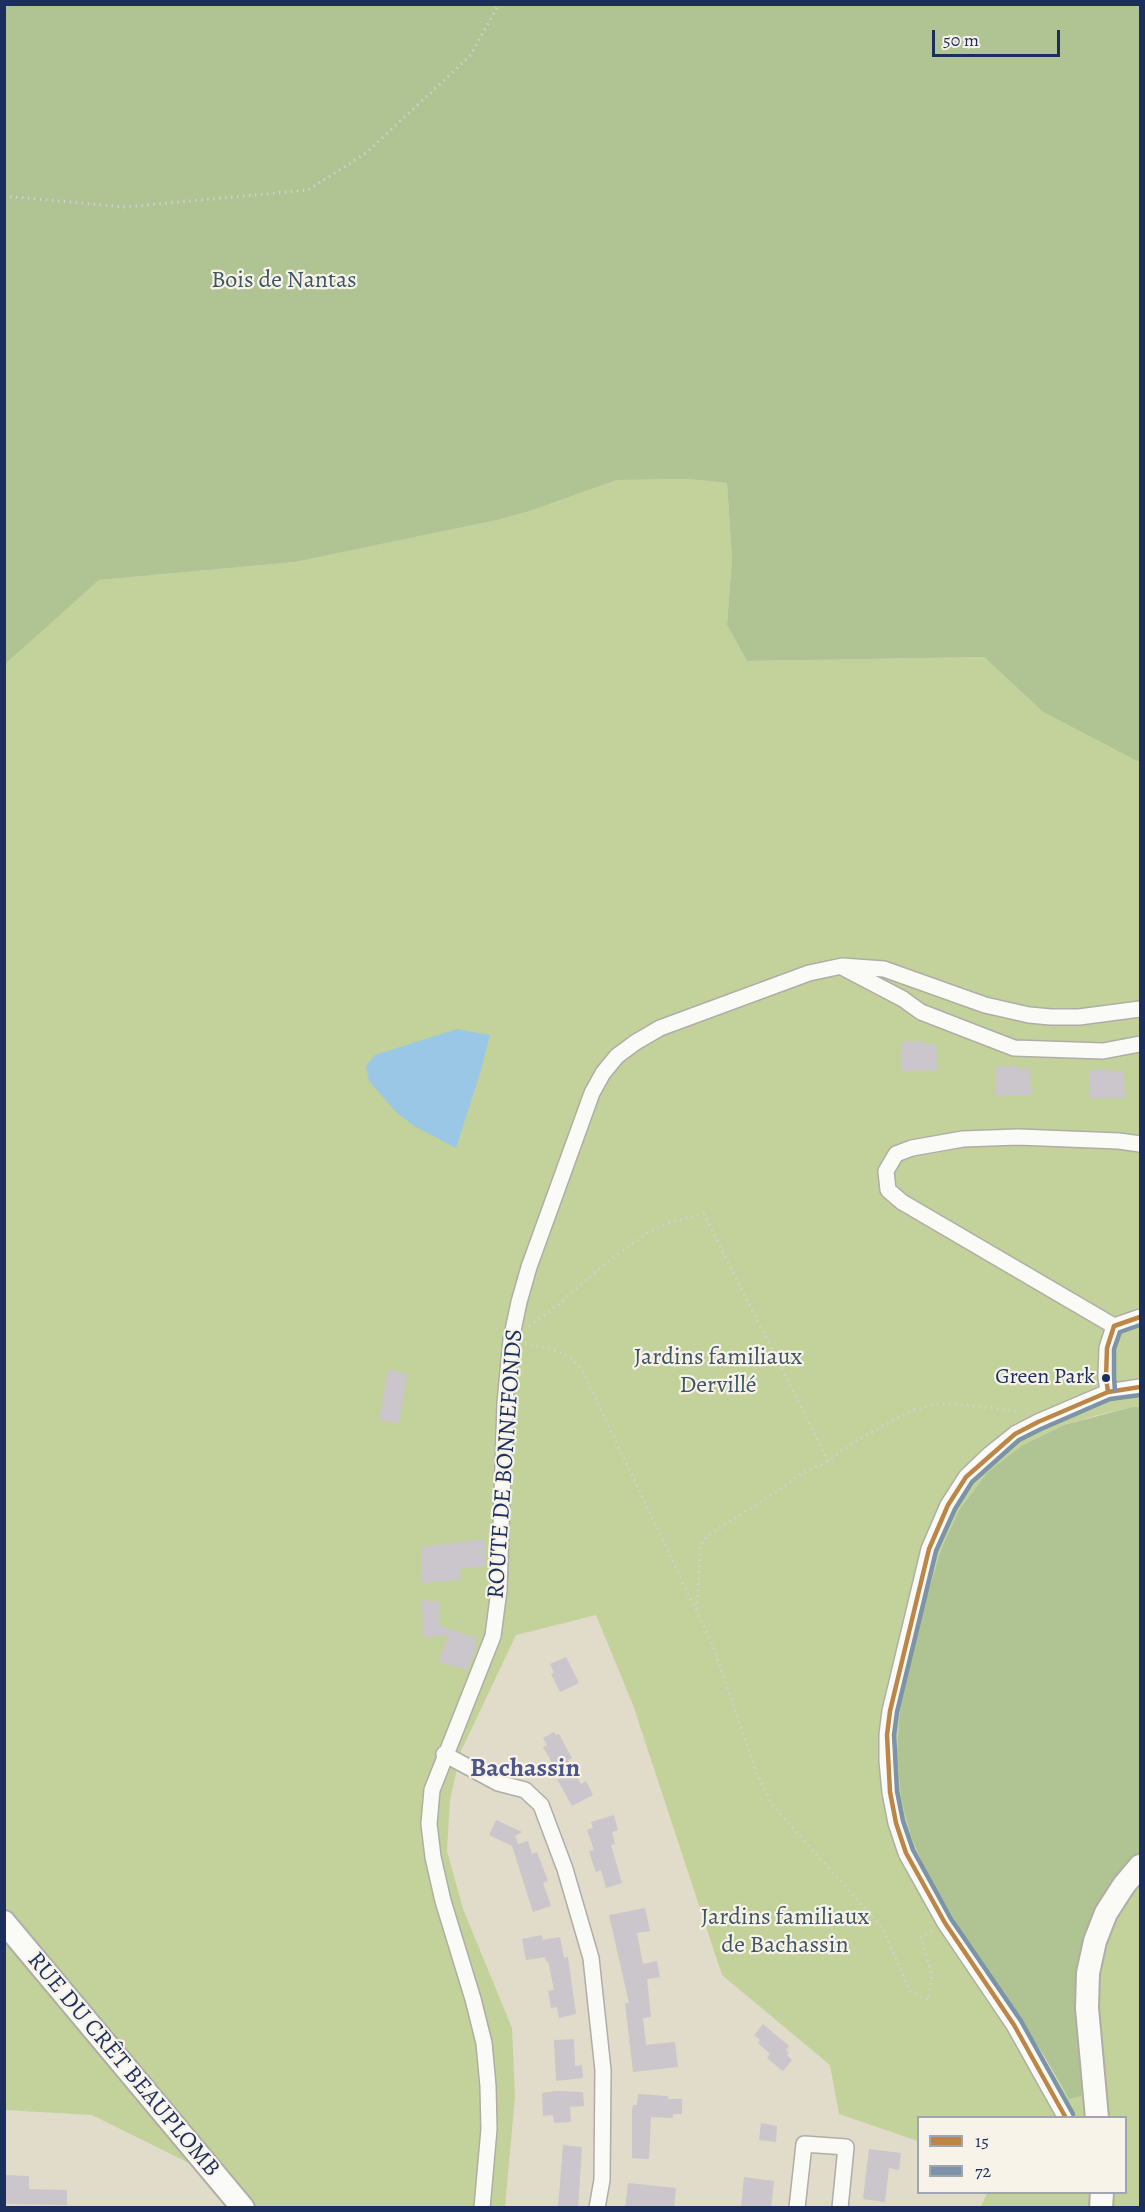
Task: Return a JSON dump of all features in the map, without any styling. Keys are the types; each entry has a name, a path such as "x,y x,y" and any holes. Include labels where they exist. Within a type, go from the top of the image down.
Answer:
{"street":[{"name":"ROUTE DE BONNEFONDS","path":"482,2208 489,2129 484,2043 443,1901 433,1857 429,1824 432,1790 444,1754 472,1692 493,1636 499,1590 506,1403 511,1340 529,1267 592,1093 603,1073 617,1056 660,1028 809,973 842,966 884,969 985,1005 1029,1015 1079,1017 1140,1008"},
{"path":"842,966 903,999 921,1012 1014,1048 1103,1051 1140,1044"},
{"path":"1140,1144 1018,1137 963,1139 912,1148 896,1154 886,1171 888,1190 902,1202 1114,1326 1140,1317"},
{"path":"1108,1392 1107,1348 1114,1326"},
{"path":"1065,2116 1014,2025 945,1923 906,1853 896,1823 887,1761 890,1710 929,1549 948,1505 966,1478 990,1454 1015,1434 1108,1392 1140,1387"},
{"path":"444,1754 498,1783 525,1790 541,1805 565,1869 591,1958 603,2070 602,2180 597,2208"},
{"path":"1097,2116 1087,2008 1088,1973 1095,1941 1106,1913 1124,1885 1140,1866"},
{"name":"RUE DU CRÊT BEAUPLOMB","path":"4,1922 243,2208"},
{"path":"796,2208 804,2144 846,2147 840,2208"}],"path":[{"path":"4,196 125,207 308,190 366,153 470,56 499,4"},
{"path":"511,1340 558,1305 602,1266 647,1233 671,1222 704,1214 828,1461"},
{"path":"511,1340 554,1350 571,1358 583,1372 697,1611 719,1663 757,1774 773,1806 883,1929 910,1991 928,2000 932,1976 921,1937 945,1923"},
{"path":"697,1611 700,1546 707,1536 802,1473 828,1461 859,1439 913,1410 936,1404 1012,1410 1038,1422"}],"green space":[{"name":"Bois de Nantas","path":"5,4 1140,5 1140,761 1043,712 984,657 747,661 727,625 732,559 727,483 689,479 617,480 530,511 497,520 295,562 99,580 5,664"},
{"path":"689,479 727,483 732,559 727,625 747,661 984,657 1043,712 1140,761 1140,1407 1098,1415 1064,1425 1023,1445 941,1550 923,1608 900,1709 897,1752 901,1799 911,1836 925,1870 1069,2099 1080,2007 1117,1881 1140,1854 1140,2207 981,2207 987,2194 1127,2194 1127,2116 917,2116 917,2141 839,2114 830,2065 722,1975 633,1705 596,1615 516,1635 461,1751 450,1800 447,1851 463,1909 512,2028 515,2096 505,2207 228,2207 191,2164 92,2115 5,2110 4,664 99,580 295,562 497,520 530,511 617,480"},
{"path":"1132,1407 1140,1407 1140,1854 1117,1881 1100,1908 1087,2077 1081,2096 1069,2099 1043,2054 977,1957 925,1870 911,1836 901,1799 897,1752 900,1709 923,1608 941,1550 960,1509 988,1472 1023,1445 1064,1425"}],"water":[{"path":"457,1029 490,1035 456,1148 414,1126 396,1112 369,1081 366,1066 375,1055"}],"building":[{"path":"924,1041 924,1044 936,1044 937,1070 901,1071 901,1042"},
{"path":"1017,1066 1017,1069 1030,1068 1031,1095 996,1096 995,1067"},
{"path":"1111,1069 1111,1072 1124,1071 1125,1098 1090,1099 1089,1070"},
{"path":"388,1370 407,1374 399,1423 379,1420"},
{"path":"484,1539 486,1566 460,1569 461,1580 422,1583 421,1547"},
{"path":"422,1600 440,1602 440,1626 477,1638 474,1654 467,1670 439,1662 448,1635 423,1638"},
{"path":"566,1657 579,1683 560,1692 551,1674 554,1673 550,1664"},
{"path":"554,1732 556,1735 559,1734 572,1758 568,1760 581,1784 586,1781 593,1795 572,1806 551,1768 554,1766 543,1747 547,1745 543,1738"},
{"path":"614,1815 618,1830 612,1832 615,1844 611,1845 622,1883 606,1888 601,1870 596,1872 592,1861 589,1851 594,1850 587,1830 593,1828 591,1822"},
{"path":"496,1820 522,1832 515,1836 518,1844 528,1841 532,1854 537,1852 548,1881 543,1883 551,1906 533,1912 512,1846 489,1835"},
{"path":"645,1908 650,1931 637,1933 643,1964 657,1961 660,1977 647,1979 651,2017 643,2018 646,2045 675,2042 678,2067 633,2072 625,2003 629,2003 609,1915"},
{"path":"542,1935 543,1940 560,1937 564,1958 568,1957 576,2014 559,2018 557,2007 551,2008 548,1991 554,1990 548,1961 546,1962 545,1957 526,1960 522,1939"},
{"path":"763,2024 789,2046 786,2050 789,2053 787,2055 792,2060 783,2071 767,2058 770,2054 758,2043 760,2040 754,2035"},
{"path":"574,2039 575,2066 582,2065 583,2078 556,2081 554,2040"},
{"path":"583,2092 584,2106 570,2107 571,2122 554,2123 553,2115 543,2116 542,2093"},
{"path":"638,2094 682,2099 682,2114 673,2114 673,2118 651,2117 649,2159 632,2158 632,2111 633,2105 637,2105"},
{"path":"761,2123 777,2126 776,2142 759,2140"},
{"path":"563,2145 582,2147 578,2208 558,2208"},
{"path":"869,2149 901,2153 899,2170 889,2168 885,2202 863,2199"},
{"path":"4,2175 29,2176 29,2189 67,2190 67,2205 4,2204"},
{"path":"744,2177 774,2181 771,2208 741,2208"},
{"path":"628,2183 676,2188 674,2208 625,2208"}],"transit line":[{"name":"15","path":"1108,1392 1107,1348 1114,1326 1140,1317"},
{"name":"72","path":"1115,1391 1114,1349 1120,1332 1140,1325"},
{"name":"15","path":"1065,2116 1014,2025 945,1923 906,1853 896,1823 890,1792 887,1735 890,1711 929,1549 948,1505 966,1477 1015,1434 1038,1422 1108,1392 1140,1387"},
{"name":"72","path":"1073,2114 1021,2021 951,1919 913,1850 903,1821 897,1791 894,1735 897,1712 936,1551 955,1509 972,1482 1019,1440 1110,1399 1140,1395"}],"place":[{"name":"Green Park","path":"1106,1378"}],"district":[{"name":"Bachassin","path":"525,1770"}],"park label":[{"name":"Jardins familiaux Dervillé","path":"718,1372"},
{"name":"Jardins familiaux de Bachassin","path":"785,1932"}]}
